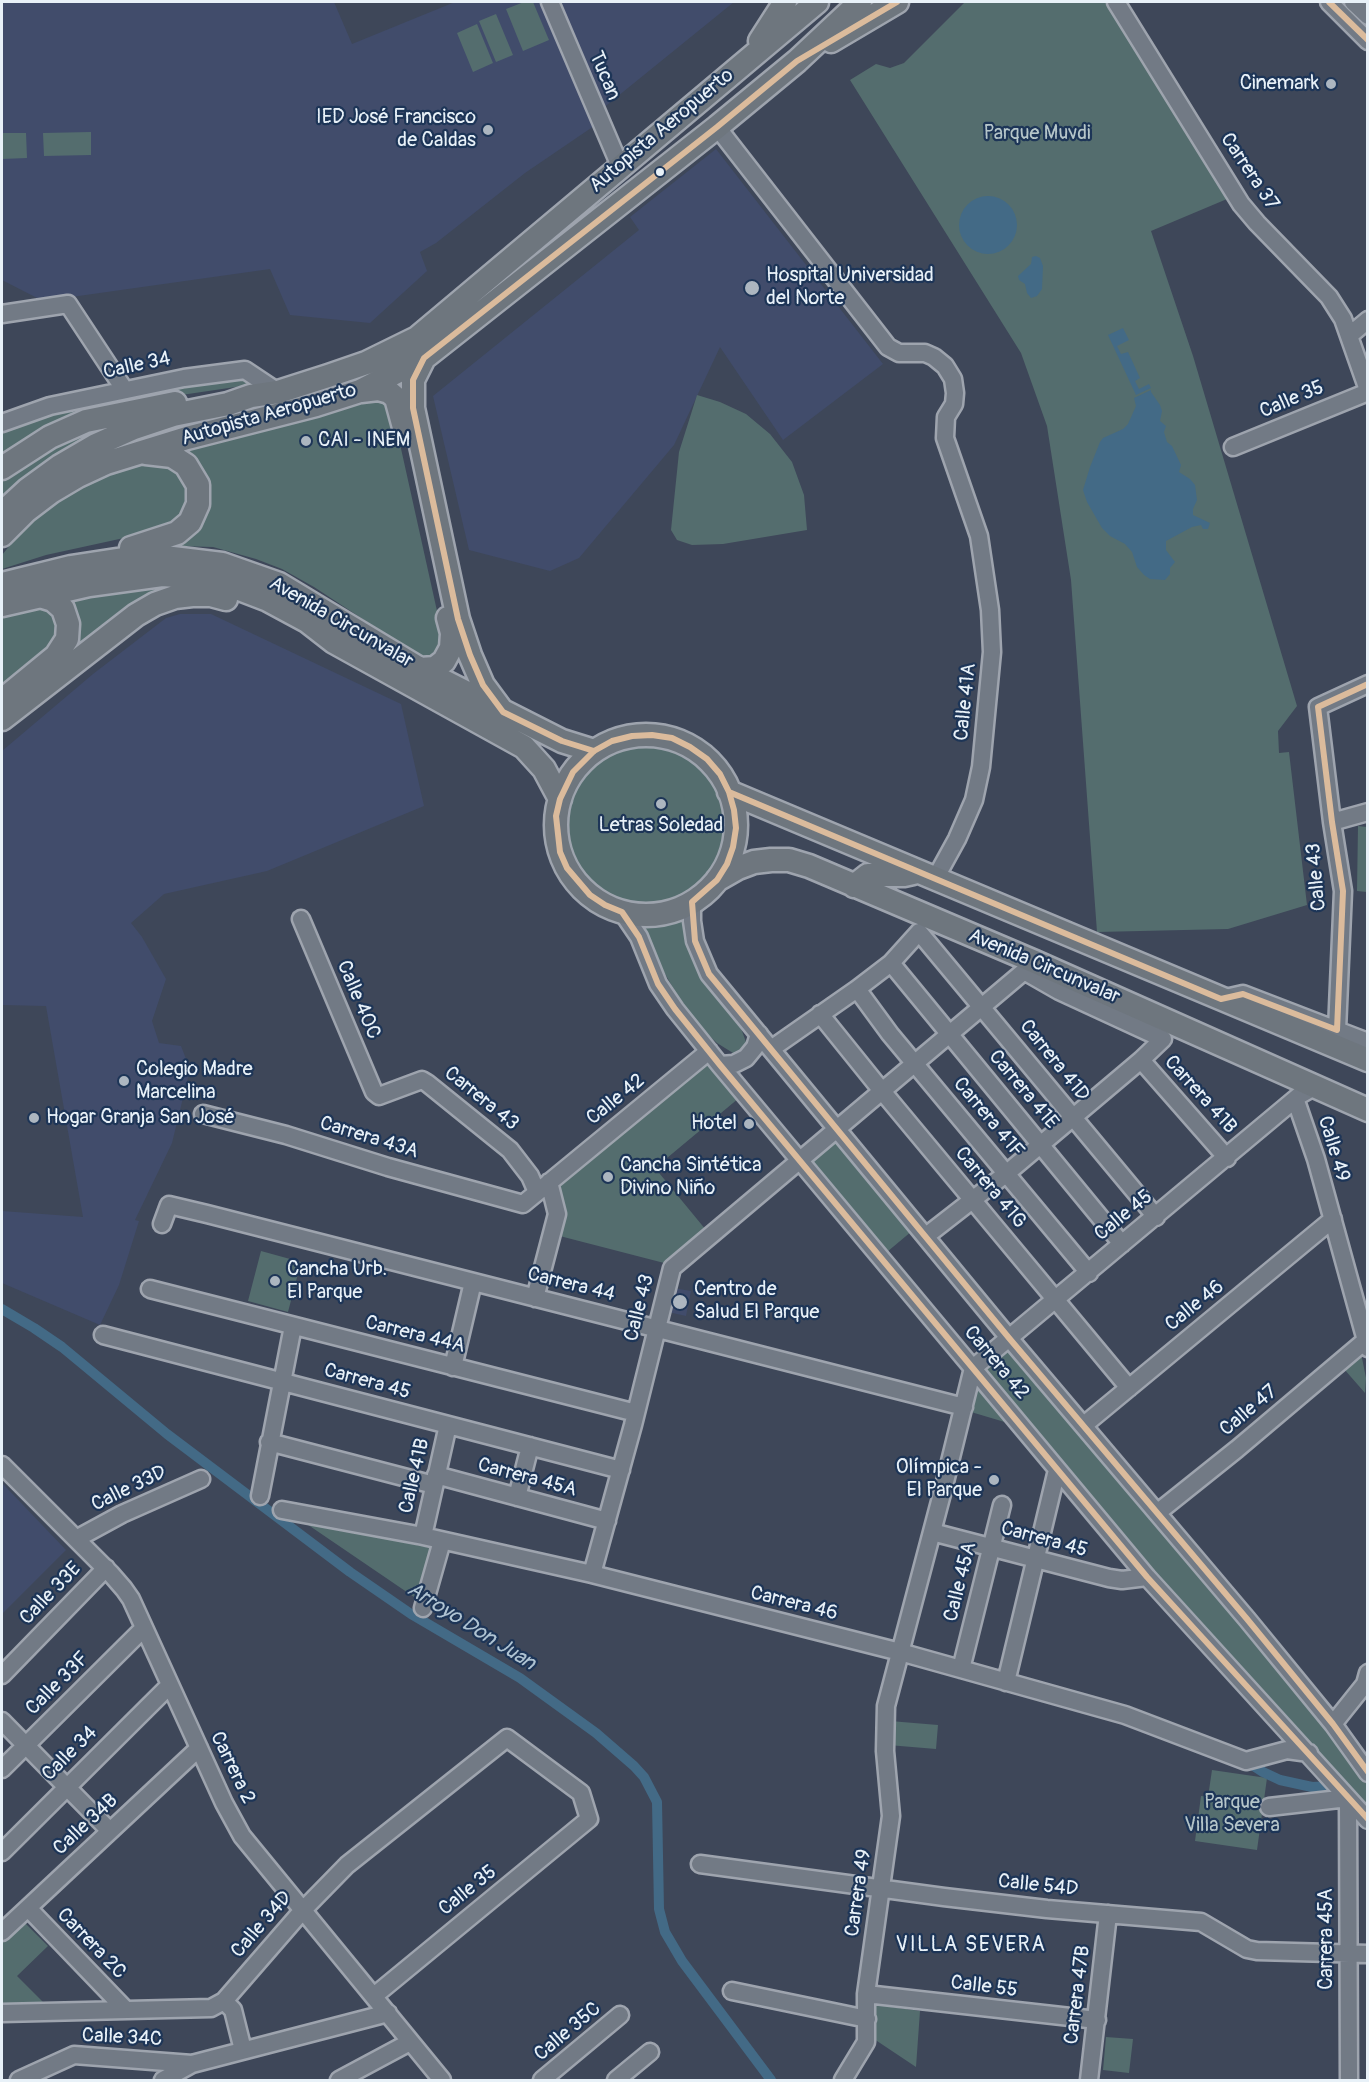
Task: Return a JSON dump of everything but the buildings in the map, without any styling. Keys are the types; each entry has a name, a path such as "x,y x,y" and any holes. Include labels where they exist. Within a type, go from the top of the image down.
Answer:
{"highway":[{"path":"752,55 785,2"},
{"name":"Autopista Aeropuerto","path":"2,513 27,490 60,466 96,445 134,428 251,396 278,392 366,363 417,338 817,2"},
{"name":"Autopista Aeropuerto","path":"2,535 26,511 51,492 106,463 360,391 424,358 717,127 796,61 860,2"},
{"path":"796,61 897,2"},
{"path":"424,358 413,380 413,408 458,619 483,685 503,712"},
{"path":"360,391 378,389 389,392 396,398 452,633 451,648 444,661 435,668 420,669"},
{"path":"2,468 50,437 86,421 164,404 226,396 251,396"},
{"path":"71,567 167,538 183,529 194,516 198,504 198,485 186,465 168,454 136,453"},
{"name":"Avenida Circunvalar","path":"2,584 71,567 156,556 189,559 240,570 279,584 420,669 503,712 562,741 594,751"},
{"name":"Avenida Circunvalar","path":"2,605 121,579 162,575 191,577 234,587 268,600 307,621 334,642 524,747 544,769 560,799"},
{"path":"2,719 136,615 155,604 175,597 211,595 234,602 309,635 334,642"},
{"path":"2,701 56,656 67,639 68,624 63,609 53,600 40,596"},
{"path":"652,735 672,738 707,759 720,774 729,792 734,810 736,828 733,847 727,864 717,880 693,902 676,910 658,914 640,915 622,912 590,895 567,868 560,852 556,816 560,799 573,772 594,751 612,741 632,736 652,735"},
{"name":"Avenida Circunvalar","path":"729,792 1368,1059"},
{"name":"Avenida Circunvalar","path":"717,880 754,862 789,860 809,866 855,886 919,923 1029,967 1301,1090 1368,1110"},
{"path":"855,886 868,875 926,875"}],"street":[{"name":"Tucan","path":"550,2 620,166"},
{"name":"Carrera 37","path":"1116,2 1241,204 1329,297 1350,335 1368,391"},
{"path":"1329,2 1368,41"},
{"path":"1353,2 1368,16"},
{"name":"Calle 41A","path":"717,127 888,347 899,353 925,353 945,366 953,379 954,405 946,417 945,438 979,536 990,610 993,652 981,767 974,800 957,839 926,875"},
{"path":"2,314 68,304 124,390"},
{"path":"1350,335 1368,320"},
{"name":"Calle 34","path":"2,423 50,406 184,378 245,369 278,392"},
{"name":"Calle 35","path":"1233,447 1368,391"},
{"name":"Calle 43","path":"1337,1030 1343,891 1318,707 1368,684"},
{"path":"1332,822 1366,813"},
{"name":"Carrera 42","path":"693,902 692,921 699,954 709,974 1333,1724 1368,1773"},
{"name":"Carrera 42","path":"622,912 639,937 658,984 720,1065 1148,1577 1289,1741 1309,1753 1368,1820"},
{"name":"Calle 40C","path":"301,919 374,1092 379,1096"},
{"path":"771,1049 891,963 919,923"},
{"name":"Carrera 41D","path":"919,923 1072,1118 1156,1216"},
{"name":"Carrera 41E","path":"891,963 1122,1244"},
{"path":"926,1236 1007,1173 1163,1039 1070,996 1029,967"},
{"name":"Calle 43","path":"592,1574 672,1269 1029,967"},
{"name":"Carrera 41F","path":"857,989 914,1064 1089,1273"},
{"path":"1221,999 1243,994 1368,1042"},
{"name":"Carrera 41G","path":"820,1014 1129,1388"},
{"path":"720,1065 734,1064 746,1058 755,1047 759,1034"},
{"name":"Calle 42","path":"523,1204 709,1051"},
{"name":"Carrera 41B","path":"1141,1060 1227,1158"},
{"name":"Carrera 43","path":"379,1096 422,1080 510,1150 543,1187"},
{"name":"Calle 45","path":"973,1368 1227,1158 1301,1090"},
{"name":"Calle 49","path":"1301,1090 1316,1159 1367,1344"},
{"name":"Carrera 43A","path":"203,1114 286,1135 388,1167 523,1204"},
{"path":"535,1298 557,1214 543,1187"},
{"name":"Carrera 44","path":"162,1224 169,1205 657,1327 964,1407"},
{"name":"Calle 46","path":"1084,1425 1333,1219"},
{"path":"453,1367 473,1282"},
{"name":"Carrera 44A","path":"150,1288 636,1413"},
{"path":"260,1496 293,1326"},
{"name":"Carrera 45","path":"103,1335 621,1470"},
{"name":"Calle 47","path":"1157,1513 1367,1344"},
{"path":"900,1652 973,1368"},
{"name":"Calle 41B","path":"423,1536 448,1425"},
{"name":"Carrera 45A","path":"270,1442 517,1497 607,1521"},
{"path":"517,1497 530,1446"},
{"name":"Carrera 2","path":"2,1466 106,1568 131,1599 169,1686 242,1836 442,2080"},
{"path":"1006,1682 1057,1470"},
{"name":"Calle 33D","path":"76,1539 122,1514 201,1479"},
{"name":"Calle 45A","path":"961,1669 1002,1505"},
{"name":"Carrera 46","path":"282,1509 423,1536 592,1574 900,1652 1125,1715 1246,1761 1289,1741"},
{"name":"Carrera 45","path":"932,1532 1109,1578 1122,1580 1148,1577"},
{"path":"423,1608 442,1541"},
{"name":"Calle 33E","path":"2,1676 106,1568"},
{"name":"Calle 33F","path":"2,1769 143,1629"},
{"name":"Carrera 49","path":"843,2080 866,2042 866,1994 891,1816 885,1751 886,1706 900,1652"},
{"path":"1333,1724 1365,1684 1368,1673"},
{"name":"Calle 34","path":"2,1852 169,1686"},
{"path":"2,1720 110,1830"},
{"name":"Calle 35","path":"374,1996 589,1819 581,1793 507,1738"},
{"name":"Calle 34D","path":"224,2001 303,1910 346,1865 507,1738"},
{"name":"Calle 34B","path":"2,1932 199,1748"},
{"path":"1269,1807 1348,1798"},
{"name":"Carrera 45A","path":"1348,1798 1349,2080"},
{"name":"Calle 54D","path":"700,1864 954,1899 1201,1922 1247,1949 1257,1951 1368,1953"},
{"name":"Carrera 2C","path":"28,1908 125,2009"},
{"name":"Carrera 47B","path":"1089,2080 1108,1914"},
{"path":"732,1991 867,2019"},
{"name":"Calle 55","path":"866,1994 1097,2020"},
{"path":"2,2013 211,2008 224,2001 233,2010 243,2050"},
{"path":"163,2080 192,2064 388,2013"},
{"name":"Calle 35C","path":"542,2080 620,2015"},
{"path":"339,2080 410,2042"},
{"path":"616,2080 650,2052"},
{"name":"Calle 34C","path":"19,2080 74,2055 192,2064"}],"shaded area":[{"path":"2,2 334,2 352,44 455,2 542,2 594,126 525,173 436,243 420,252 427,271 370,323 290,315 270,269 43,301 2,280"},
{"path":"558,2 734,2 602,109"},
{"path":"716,149 883,364 783,440 720,347 674,445 579,558 550,571 469,550 433,396 639,230 630,217"},
{"path":"988,196 1004,201 1012,209 1017,225 1012,241 1004,249 988,254 972,249 964,241 959,225 964,209 972,201"},
{"path":"1032,257 1040,258 1043,266 1042,289 1037,296 1031,298 1025,284 1019,280 1018,276 1031,264"},
{"path":"1123,328 1129,340 1117,346 1121,354 1128,352 1140,378 1135,381 1139,389 1149,384 1151,388 1136,395 1108,335"},
{"path":"1151,390 1162,411 1160,421 1166,426 1164,432 1167,442 1172,446 1181,465 1179,472 1195,485 1197,500 1193,515 1210,523 1208,529 1203,529 1201,525 1192,527 1166,541 1166,550 1175,562 1165,580 1150,579 1144,575 1125,544 1110,536 1102,528 1083,490 1100,442 1128,424 1136,406 1134,398"},
{"path":"180,614 211,614 401,704 424,806 267,871 164,894 131,923 142,937 166,979 152,1021 159,1043 181,1046 190,1069 172,1143 135,1220 139,1221 119,1285 100,1325 2,1283 2,1211 83,1217 46,1006 2,1005 2,751 93,674 166,618"},
{"name":"Centro de Salud El Parque","path":"673,1288 691,1291 686,1316 668,1312"},
{"path":"2,1483 66,1550 2,1614"}],"green space":[{"path":"524,2 533,2 549,40 523,51 506,9"},
{"name":"Parque Muvdi","path":"965,2 1108,2 1227,199 1151,231 1193,356 1297,706 1278,731 1279,753 1289,752 1307,905 1228,929 1097,932 1071,580 1047,426 1021,353 850,80 876,64 890,68 904,63"},
{"path":"496,14 513,55 496,62 479,21"},
{"path":"477,24 493,63 473,72 457,33"},
{"path":"91,132 91,155 44,156 43,133"},
{"path":"2,133 26,133 27,158 2,159"},
{"path":"235,376 243,379 249,385 161,398 2,456 2,427 59,411"},
{"path":"697,395 746,414 770,434 792,462 804,495 807,530 723,544 692,545 677,540 671,530 679,452"},
{"path":"365,397 389,404 394,417 443,638 439,652 426,658 416,654 314,587 282,569 213,547 177,546 192,537 203,521 207,502 175,448"},
{"path":"133,416 35,471 2,497 2,475 37,450"},
{"path":"139,462 172,466 186,482 188,493 186,512 174,525 46,555 2,569 2,555 24,528 46,509 94,479"},
{"path":"183,583 70,656 58,599"},
{"path":"34,604 54,611 60,637 2,691 2,613"},
{"path":"645,745 675,751 689,758 701,768 711,780 718,794 724,824 718,854 711,868 701,880 689,890 675,897 645,903 615,897 601,890 589,880 579,868 572,854 566,824 572,794 579,780 589,768 601,758 615,751"},
{"path":"1358,826 1367,827 1367,892 1357,891"},
{"path":"686,915 700,971 742,1031 746,1042 745,1049 739,1054 717,1043 689,1013 655,956 643,923 664,922"},
{"path":"707,1060 739,1098 655,1168 706,1230 668,1264 552,1234 556,1187"},
{"path":"838,1128 918,1226 881,1257 800,1160"},
{"name":"Cancha Urb. El Parque","path":"261,1251 301,1262 288,1312 248,1301"},
{"path":"1009,1338 1367,1777 1367,1811 1306,1749 973,1368"},
{"path":"1361,1353 1366,1378 1365,1393 1344,1369"},
{"path":"978,1388 1008,1423 971,1412"},
{"path":"298,1518 430,1548 417,1599"},
{"path":"890,1721 938,1725 936,1749 888,1745"},
{"name":"Parque Villa Severa","path":"1212,1770 1267,1778 1257,1850 1195,1841 1201,1796 1208,1797"},
{"path":"20,1918 48,1946 17,1976 47,2006 2,2008 2,1936"},
{"path":"871,2004 920,2011 916,2067 871,2037"},
{"path":"1106,2037 1133,2039 1129,2073 1103,2070"}],"waterway":[{"name":"Arroyo Don Juan","path":"2,1309 62,1347 167,1434 350,1572 411,1614 520,1678 596,1733 634,1766 644,1777 657,1802 659,1909 665,1932 682,1961 771,2080"},
{"path":"1246,1761 1280,1780 1312,1787 1331,1786"}],"transit line":[{"path":"594,751 562,741 503,712 483,685 458,619 413,408 413,380 424,358 797,61 897,2"},
{"path":"1329,2 1368,40"},
{"path":"729,792 1221,999 1243,994 1337,1030 1343,891 1318,707 1368,684"},
{"path":"1368,1772 1333,1724 1247,1619 1009,1338 709,974 695,941 692,902 717,880 727,864 733,847 736,828 734,810 729,792 720,774 707,759 672,738 652,735 632,736 612,741 594,751 573,772 560,799 556,816 560,852 567,868 590,895 622,912 639,937 658,984 720,1065 1147,1577 1368,1819"}],"place":[{"name":"Cinemark","path":"1331,84"},
{"name":"IED José Francisco de Caldas","path":"488,130"},
{"name":"Hospital Universidad del Norte","path":"752,288"},
{"name":"CAI - INEM","path":"306,441"},
{"name":"Letras Soledad","path":"661,804"},
{"name":"Colegio Madre Marcelina","path":"124,1081"},
{"name":"Hogar Granja San José","path":"34,1118"},
{"name":"Hotel","path":"749,1124"},
{"name":"Cancha Sintética Divino Niño","path":"608,1177"},
{"name":"Cancha Urb. El Parque","path":"275,1281"},
{"name":"Centro de Salud El Parque","path":"680,1302"},
{"name":"Olímpica - El Parque","path":"994,1480"}],"district":[{"name":"VILLA SEVERA","path":"971,1946"}]}
